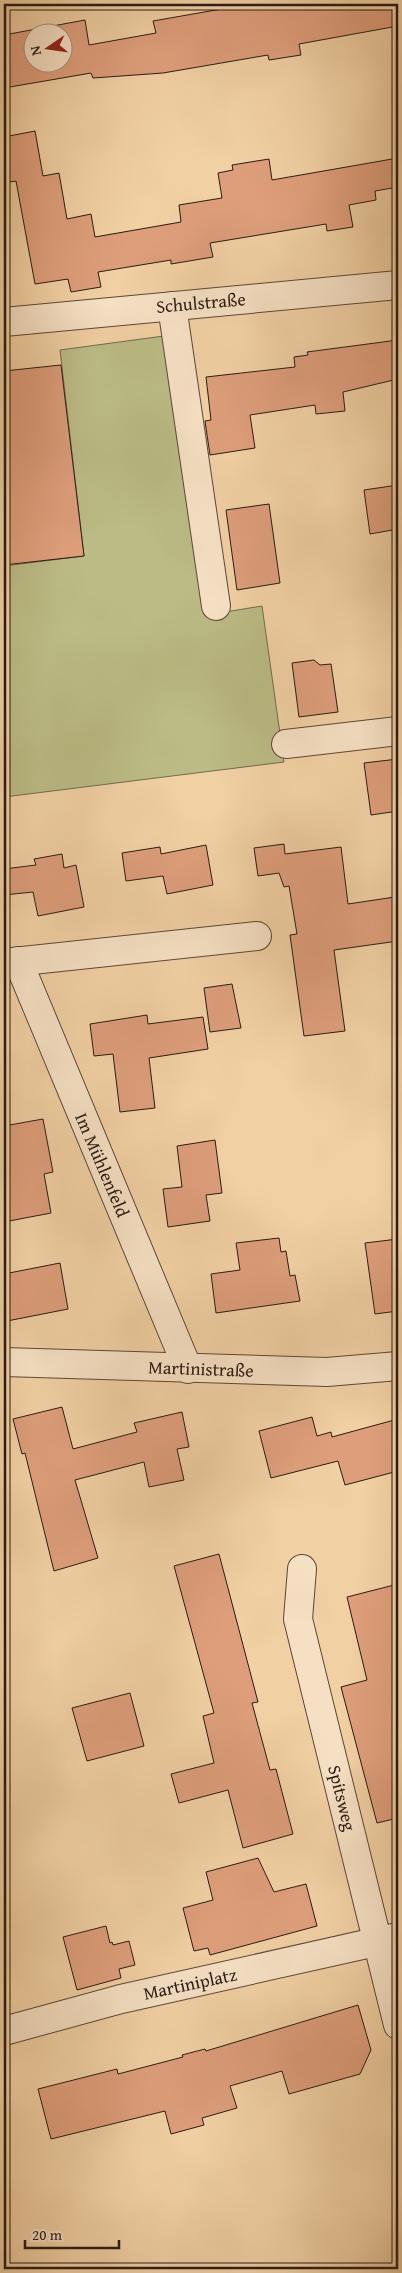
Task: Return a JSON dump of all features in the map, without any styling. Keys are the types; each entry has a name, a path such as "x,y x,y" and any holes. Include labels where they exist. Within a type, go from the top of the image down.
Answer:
{"street":[{"name":"Schulstraße","path":"4,322 398,285"},
{"path":"172,306 216,606"},
{"path":"286,744 398,731"},
{"name":"Im Mühlenfeld","path":"188,1369 11,962 257,936"},
{"name":"Martinistraße","path":"4,1362 327,1372 398,1366"},
{"name":"Spitsweg","path":"302,1569 298,1619 388,1940 398,2025"},
{"name":"Martiniplatz","path":"4,2031 120,1999 388,1940"}],"green space":[{"path":"186,333 225,612 262,606 284,762 4,797 4,566 84,556 60,350"}],"building":[{"path":"250,4 398,4 398,26 299,44 301,55 269,60 268,55 163,73 93,78 91,73 4,88 4,35 22,32 22,72 72,72 72,22 85,20 89,45 156,33 153,21"},
{"path":"35,131 43,176 59,173 67,219 91,214 95,237 181,222 179,205 222,198 218,173 233,170 232,165 269,159 272,180 398,158 398,187 375,191 376,200 349,205 353,227 327,231 326,224 210,243 213,257 171,264 171,260 98,272 101,287 71,292 68,279 35,284 16,181 10,182 4,152 4,137"},
{"path":"398,340 398,379 343,392 345,411 316,414 315,405 250,415 255,448 210,455 205,421 211,420 206,377 295,367 294,357 308,355 307,352"},
{"path":"61,365 84,556 4,565 4,371"},
{"path":"398,485 398,529 370,534 364,490"},
{"path":"269,504 280,583 237,590 226,510"},
{"path":"314,660 320,665 331,664 338,712 299,717 292,663"},
{"path":"398,759 398,811 371,815 364,763"},
{"path":"284,844 285,854 341,847 348,904 395,897 398,941 334,950 345,1031 304,1036 290,935 297,934 289,886 284,887 279,873 258,876 254,848"},
{"path":"206,845 213,885 167,894 163,876 126,881 122,853 160,847 161,854"},
{"path":"62,854 64,868 76,865 84,907 38,916 33,892 4,895 4,869 36,865 34,859"},
{"path":"232,984 241,1028 210,1032 204,988"},
{"path":"147,1015 148,1024 203,1017 208,1049 149,1058 155,1108 120,1112 113,1054 94,1056 90,1024"},
{"path":"43,1119 53,1172 44,1174 51,1213 4,1222 4,1126"},
{"path":"215,1140 222,1193 206,1195 210,1221 168,1227 163,1189 182,1187 177,1146"},
{"path":"279,1238 281,1252 286,1251 290,1276 295,1275 300,1301 216,1313 211,1274 240,1270 236,1243"},
{"path":"398,1239 398,1311 375,1314 365,1243"},
{"path":"60,1263 68,1309 7,1321 4,1300 4,1274"},
{"path":"62,1407 73,1449 137,1432 134,1423 182,1412 189,1447 177,1449 184,1480 149,1487 144,1462 75,1480 98,1558 54,1571 25,1453 22,1454 13,1419"},
{"path":"312,1417 317,1436 331,1432 332,1437 398,1419 398,1471 345,1485 338,1461 271,1478 259,1431"},
{"path":"219,1554 258,1702 252,1703 270,1770 276,1769 293,1834 243,1848 228,1790 179,1803 171,1774 214,1763 203,1716 214,1713 174,1566"},
{"path":"398,1584 398,1818 377,1823 341,1687 367,1680 347,1597"},
{"path":"130,1693 144,1746 87,1761 72,1708"},
{"path":"258,1858 274,1892 306,1884 317,1926 210,1955 208,1948 194,1951 183,1908 213,1900 206,1872"},
{"path":"106,1926 110,1943 112,1942 113,1945 129,1941 135,1965 119,1969 121,1978 77,1990 63,1937"},
{"path":"358,2005 371,2050 360,2074 289,2094 282,2071 230,2086 237,2108 202,2118 204,2125 171,2134 165,2111 51,2139 38,2089 117,2069 118,2074 183,2057 182,2055 205,2049 206,2051"}]}
